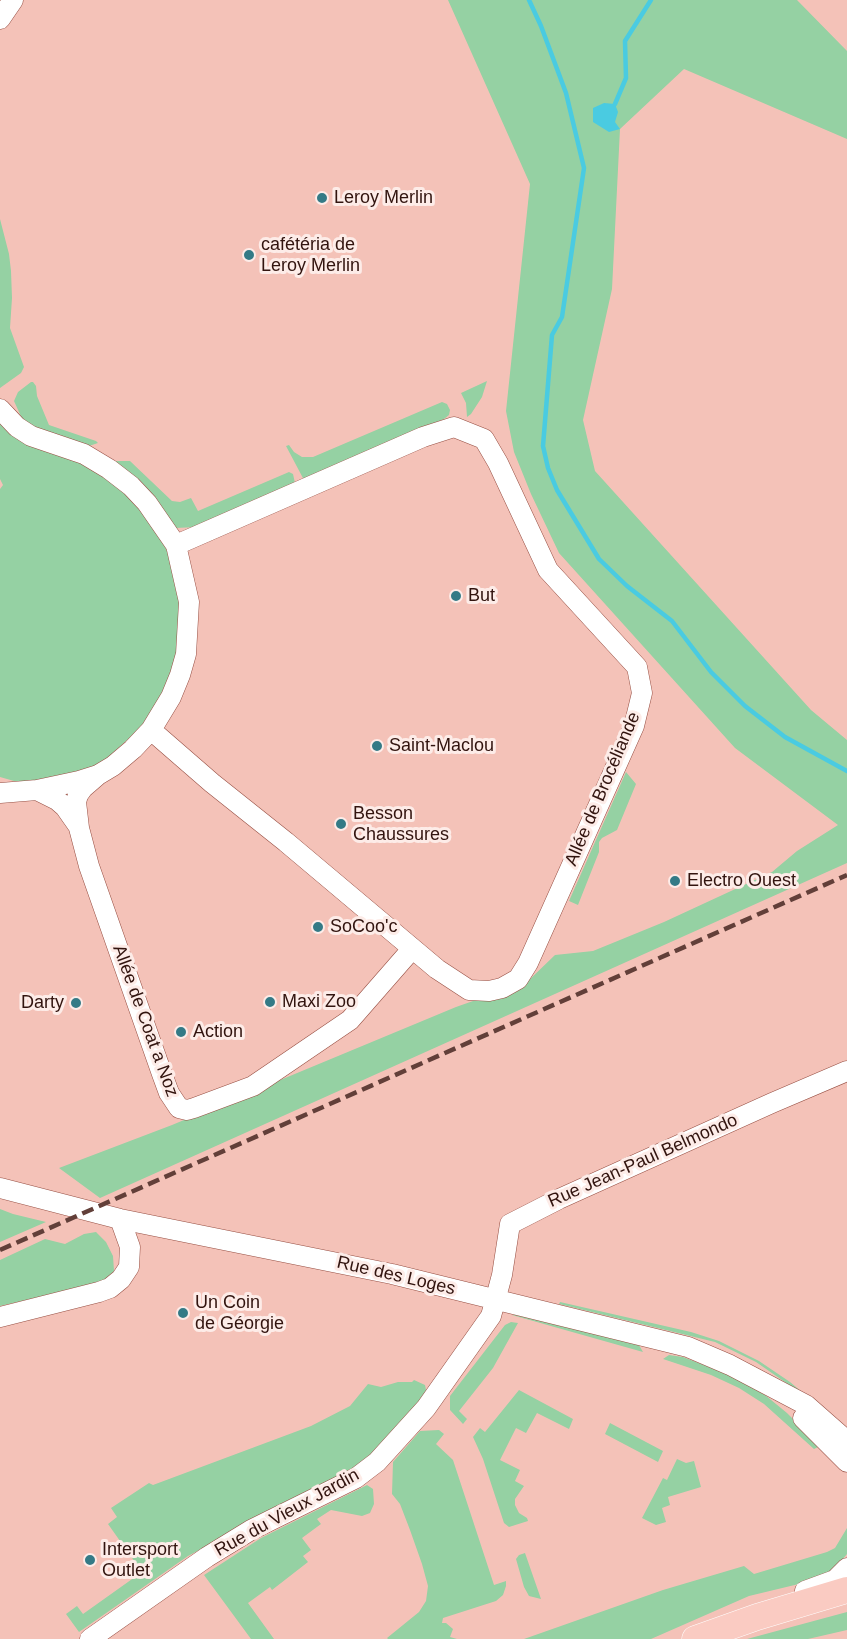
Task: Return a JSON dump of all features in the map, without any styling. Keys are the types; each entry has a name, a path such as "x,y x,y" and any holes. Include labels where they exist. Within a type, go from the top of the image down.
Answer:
{"main road":[{"path":"694,1639 757,1617 843,1593"}],"street":[{"path":"0,19 13,0"},
{"path":"0,409 17,427 32,436 84,454 109,468 147,503 176,545 189,602 186,654 180,675 171,698 151,730 113,766 98,775 60,787 0,793"},
{"name":"Allée de Brocéliande","path":"151,730 437,969 469,990 489,991 502,988 518,979 528,963 634,726 642,693 637,667 548,570 498,463 484,439 454,427 423,437 176,545"},
{"name":"Allée de Coat a Noz","path":"98,775 78,795 76,802 79,828 169,1094 179,1108 186,1110 194,1108 253,1086 360,1010 412,949"},
{"name":"Allée de Coat a Noz","path":"37,790 57,800 65,807 79,828"},
{"name":"Rue Jean-Paul Belmondo","path":"496,1299 510,1224 591,1184 847,1071"},
{"name":"Rue des Loges","path":"0,1188 120,1219 352,1266 496,1299 688,1347 730,1365 781,1394 806,1405 847,1441"},
{"path":"0,1317 104,1290 121,1279 129,1267 130,1247 120,1219"},
{"name":"Rue du Vieux Jardin","path":"90,1639 207,1557 252,1530 356,1478 377,1462 426,1407 491,1316 496,1299"},
{"name":"Rue des Loges","path":"781,1394 847,1461"},
{"path":"757,1617 798,1593 835,1580 847,1569"}],"green space":[{"path":"448,0 797,0 847,51 847,139 684,69 620,129 612,289 583,420 595,471 811,710 847,740 847,863 100,1198 59,1168 172,1125 456,1007 527,982 555,955 593,951 664,922 772,872 797,851 838,825 735,748 559,553 531,494 514,452 506,411 530,184"},
{"path":"0,219 11,271 10,328 24,367 21,373 0,388"},
{"path":"487,381 482,397 467,417 466,403 461,393"},
{"path":"31,382 36,386 37,396 49,425 98,443 86,447 39,431 23,421 14,401 18,392"},
{"path":"442,402 447,404 450,410 449,415 444,419 304,480 286,446 289,445 302,457 313,457"},
{"path":"0,422 93,469 108,479 137,504 164,544 172,563 180,603 180,640 170,679 151,715 136,732 104,761 76,777 21,783 0,777 0,489 3,485 0,479"},
{"path":"130,461 172,501 180,502 191,498 198,511 289,472 293,474 295,483 198,527 175,528 114,462"},
{"path":"626,772 636,784 617,830 599,842 599,852 578,905 569,901"},
{"path":"0,1209 13,1214 46,1222 0,1242"},
{"path":"96,1232 106,1242 113,1256 114,1271 111,1276 97,1284 0,1306 0,1260 45,1239 65,1244 84,1234"},
{"path":"560,1302 691,1332 719,1341 759,1361 790,1382 815,1403 756,1362 715,1342 559,1304"},
{"path":"520,1314 639,1345 643,1352 512,1315"},
{"path":"511,1322 518,1323 493,1368 459,1411 467,1419 463,1424 450,1410 450,1396 505,1325"},
{"path":"669,1355 683,1357 730,1375 765,1395 820,1446 814,1449 764,1404 739,1388 711,1375 663,1359"},
{"path":"414,1380 425,1385 425,1395 385,1446 352,1470 188,1556 79,1632 66,1614 77,1606 83,1614 142,1572 108,1524 117,1517 111,1508 149,1483 153,1485 311,1426 350,1406 368,1384 381,1387"},
{"path":"519,1390 573,1419 569,1429 537,1413 526,1433 516,1428 500,1460 520,1470 515,1481 524,1486 515,1499 515,1505 519,1513 528,1521 509,1527 504,1523 483,1459 473,1437 480,1428 485,1432"},
{"path":"610,1423 663,1451 658,1462 605,1434"},
{"path":"439,1430 444,1434 436,1444 453,1460 494,1585 506,1581 506,1586 503,1595 496,1601 443,1618 442,1623 446,1623 453,1629 450,1637 457,1639 388,1639 419,1612 426,1601 428,1586 400,1504 392,1494 393,1462 420,1431"},
{"path":"677,1459 686,1463 694,1461 701,1487 668,1497 670,1505 662,1508 666,1522 656,1525 642,1518 663,1478 667,1480"},
{"path":"367,1485 373,1489 374,1504 370,1513 362,1516 331,1510 317,1519 321,1524 302,1538 311,1550 303,1556 308,1562 272,1590 270,1587 248,1603 274,1639 251,1639 204,1575 261,1538"},
{"path":"847,1528 847,1554 833,1571 803,1583 749,1596 651,1639 524,1639 663,1590 744,1566 754,1574 827,1552 835,1548"},
{"path":"525,1553 541,1599 529,1596 524,1587 516,1559"},
{"path":"847,1612 847,1630 808,1639 747,1639"}],"water":[{"path":"604,103 615,104 618,112 615,122 620,129 609,132 593,122 593,108"}],"waterway":[{"path":"529,0 566,93 584,168 562,317 552,335 543,446 548,468 557,490 599,559 627,586 672,621 711,672 745,706 785,737 847,771"},
{"path":"615,104 626,78 625,41 651,0"}],"railway":[{"path":"0,1250 847,875"}],"place":[{"name":"Leroy Merlin","path":"322,198"},
{"name":"cafétéria de Leroy Merlin","path":"249,255"},
{"name":"But","path":"456,596"},
{"name":"Saint-Maclou","path":"377,746"},
{"name":"Besson Chaussures","path":"341,824"},
{"name":"Electro Ouest","path":"675,881"},
{"name":"SoCoo'c","path":"318,927"},
{"name":"Maxi Zoo","path":"270,1002"},
{"name":"Darty","path":"76,1003"},
{"name":"Action","path":"181,1032"},
{"name":"Un Coin de Géorgie","path":"183,1313"},
{"name":"Intersport Outlet","path":"90,1560"}]}
